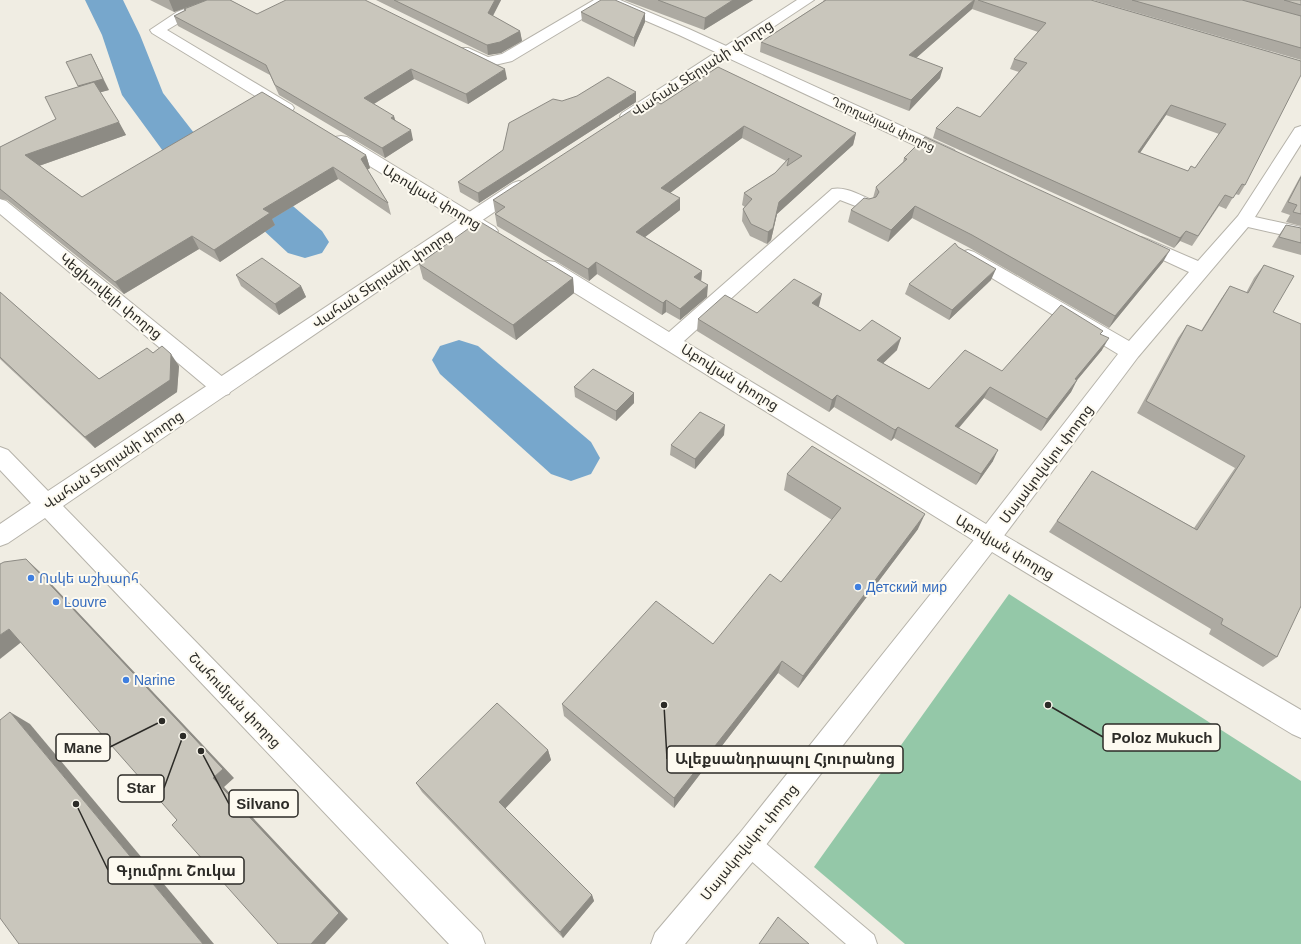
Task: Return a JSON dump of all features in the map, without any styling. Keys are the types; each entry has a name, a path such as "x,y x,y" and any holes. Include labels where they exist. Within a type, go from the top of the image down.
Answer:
{"street":[{"path":"219,0 182,15 157,30 300,117"},
{"path":"451,45 486,62 507,58 604,0"},
{"name":"Ղորղանյան փողոց","path":"608,0 726,52 964,161"},
{"name":"Վահան Տերյանի փողոց","path":"614,125 807,0"},
{"name":"Մայակովսկու փողոց","path":"666,944 749,844 989,538 1131,352 1244,220 1301,131"},
{"name":"Աբովյան փողոց","path":"327,133 503,240"},
{"name":"Վահան Տերյանի փողոց","path":"0,536 529,181"},
{"path":"671,341 692,324 838,193 866,204"},
{"name":"Կեցխովելի փողոց","path":"0,205 222,388"},
{"path":"1244,220 1301,234"},
{"path":"1129,237 1201,270"},
{"path":"961,252 1131,352"},
{"name":"Աբովյան փողոց","path":"530,256 671,341 989,538 1301,725"},
{"name":"Շահումյան փողոց","path":"0,456 470,944"}],"lane":[{"path":"749,844 865,944"}],"green space":[{"path":"1009,594 1301,781 1301,944 905,944 814,867"}],"building":[{"path":"207,0 230,0 257,14 286,0 365,0 505,69 466,94 411,69 364,98 394,116 391,118 411,130 382,148 275,85 266,65 174,16 186,10 184,9"},
{"path":"394,0 495,0 488,13 520,31 500,42 487,45"},
{"path":"601,0 615,0 645,13 634,38 581,12"},
{"path":"658,0 733,0 705,18"},
{"path":"826,0 974,0 909,55 943,68 911,100 761,42"},
{"path":"978,0 1091,0 1301,61 1301,75 1245,185 1242,184 1233,198 1225,195 1198,236 1186,231 1180,238 936,128 957,107 980,117 1027,63 1014,59 1046,23","holes":["1171,105 1226,124 1195,168 1191,166 1188,171 1138,152"]},
{"path":"1132,0 1242,0 1301,16 1301,48"},
{"path":"1284,0 1301,0 1301,5"},
{"path":"91,54 103,79 78,86 66,62"},
{"path":"718,67 856,133 779,202 773,228 768,232 751,224 743,209 752,199 744,193 775,173 789,158 787,166 802,156 744,126 661,188 680,198 636,232 702,271 694,277 708,285 680,309 666,300 663,303 596,262 588,269 495,214 505,207 493,200 650,98 661,104"},
{"path":"608,77 636,92 478,193 458,182 503,150 509,123 553,99 562,101 577,96"},
{"path":"94,82 119,122 25,155 82,197 262,92 366,155 361,159 388,203 333,167 263,209 270,213 214,250 192,236 115,282 0,189 0,147 56,119 45,97"},
{"path":"925,137 1170,250 1115,316 972,235 915,206 891,230 851,210 864,198 869,199 876,197 879,192 876,187 907,159 904,158"},
{"path":"1301,177 1301,214 1293,212 1297,205 1288,202"},
{"path":"479,221 573,278 513,325 419,264"},
{"path":"1286,225 1301,228 1301,243 1279,237"},
{"path":"955,243 958,247 996,269 952,310 909,284"},
{"path":"262,258 301,286 275,304 236,275"},
{"path":"1264,265 1294,276 1273,312 1301,324 1301,606 1277,657 1221,624 1223,619 1057,521 1092,471 1197,530 1245,456 1146,401 1187,325 1202,331 1230,286 1248,293"},
{"path":"794,279 822,294 812,303 860,331 872,320 901,338 877,360 929,389 965,350 1002,371 1061,305 1103,331 1100,334 1109,338 1075,379 1077,380 1047,419 990,387 955,426 998,450 981,474 898,427 895,430 837,395 832,400 698,319 725,295 757,313"},
{"path":"0,292 99,379 147,348 153,353 162,346 171,354 170,380 85,437 0,357"},
{"path":"593,369 634,393 616,411 574,387"},
{"path":"700,412 725,425 695,459 671,445"},
{"path":"812,446 925,514 803,676 782,661 674,798 562,704 656,601 713,644 770,574 781,582 841,508 787,474"},
{"path":"26,559 223,769 213,778 339,913 311,944 278,944 172,825 177,820 9,629 0,635 0,564 4,562"},
{"path":"497,703 548,750 499,802 592,895 560,932 416,783"},
{"path":"10,712 203,944 19,944 0,918 0,720"},
{"path":"778,917 809,944 759,944"}],"waterway":[{"path":"104,0 121,35 143,95 186,152 249,192 305,242"},
{"path":"459,360 571,458"}],"place":[{"name":"Ոսկե աշխարհ","path":"31,578"},
{"name":"Детский мир","path":"858,587"},
{"name":"Louvre","path":"56,602"},
{"name":"Narine","path":"126,680"},
{"name":"Ալեքսանդրապոլ Հյուրանոց","path":"664,705"},
{"name":"Poloz Mukuch","path":"1048,705"},
{"name":"Mane","path":"162,721"},
{"name":"Star","path":"183,736"},
{"name":"Silvano","path":"201,751"},
{"name":"Գյումրու Շուկա","path":"76,804"}]}
